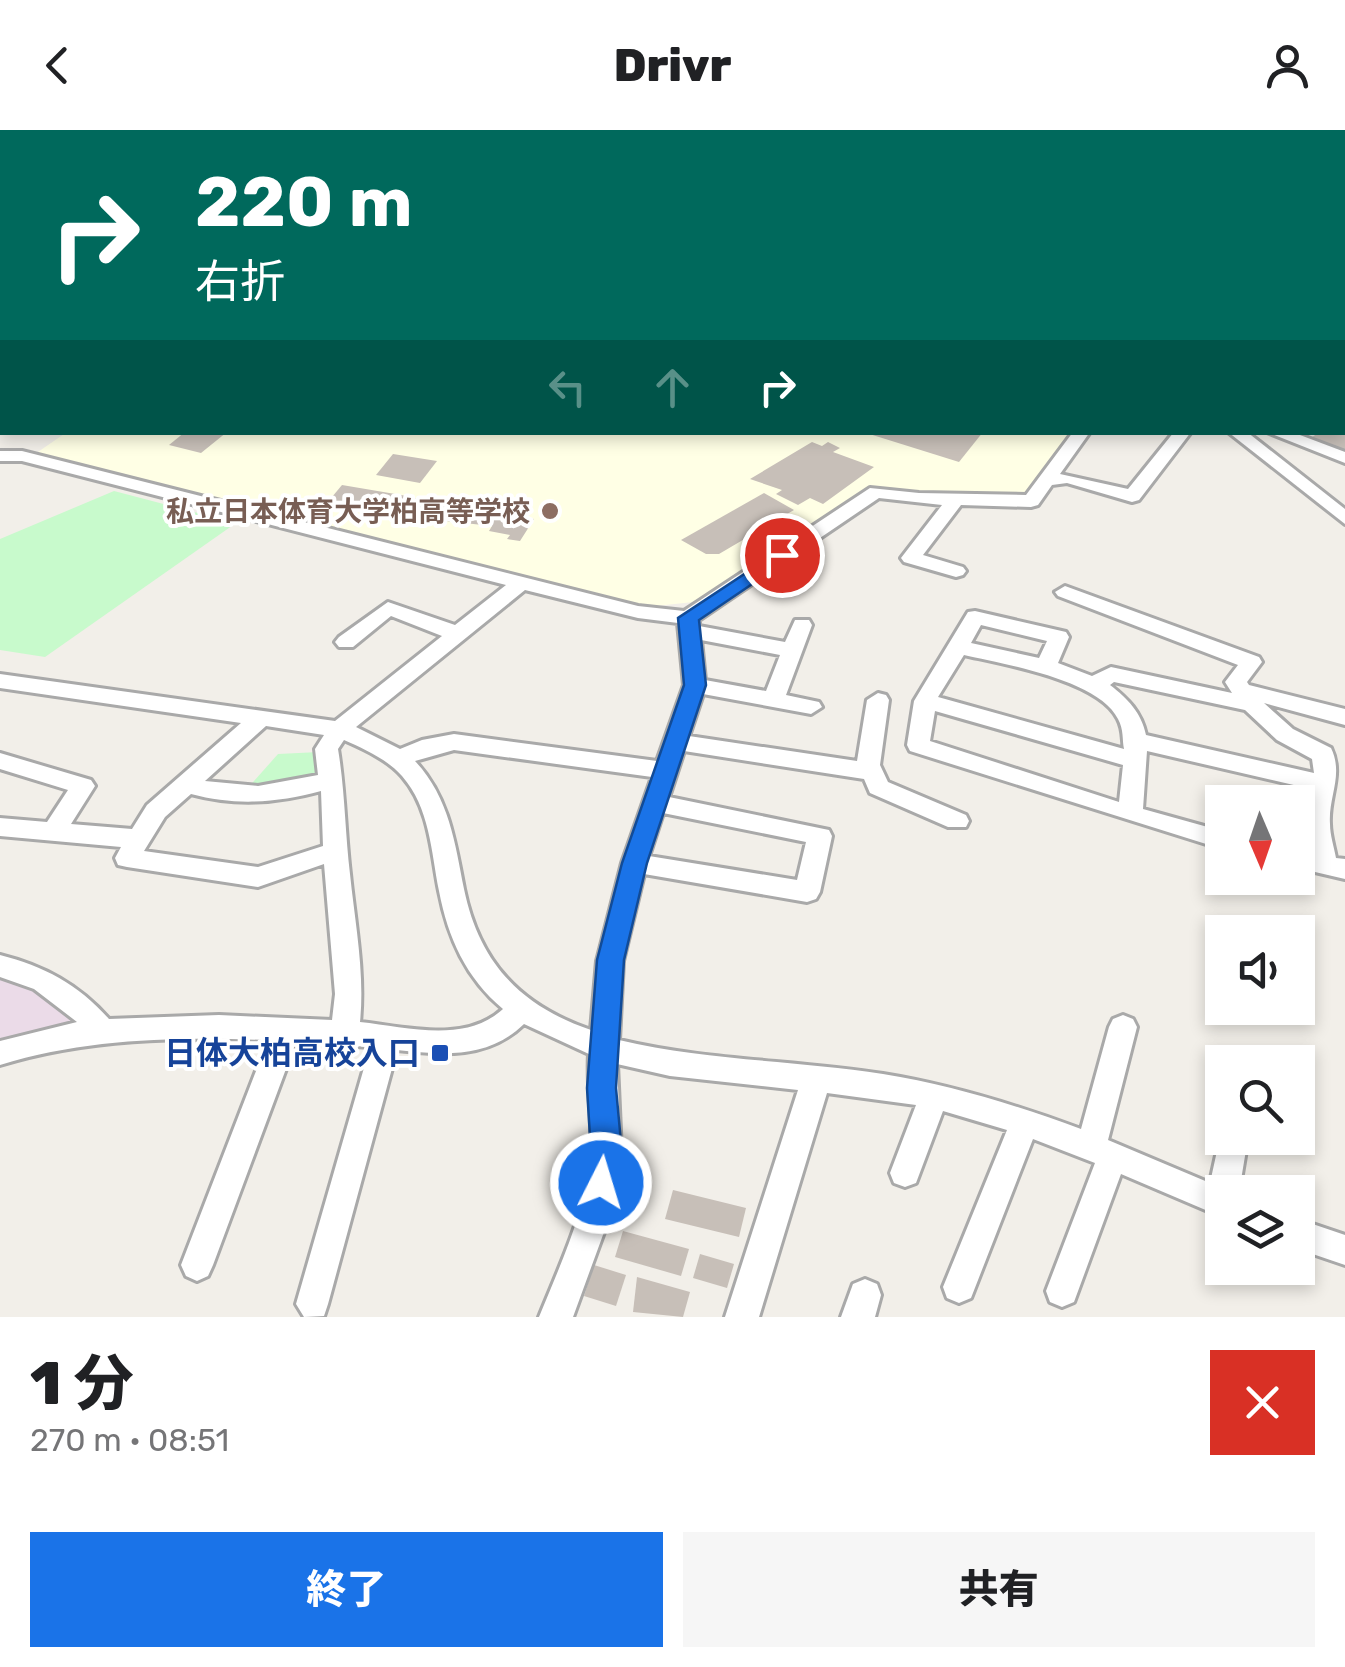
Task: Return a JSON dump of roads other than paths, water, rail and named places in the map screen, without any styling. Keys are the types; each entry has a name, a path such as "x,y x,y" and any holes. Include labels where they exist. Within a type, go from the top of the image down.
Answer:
{"street":[{"path":"689,624 876,492 955,501 1031,501 1080,435"},
{"path":"1044,481 1068,478 1132,496 1181,435"},
{"path":"1240,435 1345,518"},
{"path":"1283,435 1345,458"},
{"path":"0,456 22,456 792,650"},
{"path":"955,501 911,558 956,572"},
{"path":"345,1033 349,994 326,749 339,730 521,583"},
{"path":"1065,592 1251,662 1236,682 1246,697 1298,746 1324,754 1324,784 1317,821 1335,867"},
{"path":"346,642 388,608 458,634"},
{"path":"1044,670 1058,638 976,618 926,701 918,745 1205,835"},
{"path":"556,1317 595,1213 606,1153 603,1050 610,960 634,863 679,742 695,685 689,624"},
{"path":"773,700 802,625"},
{"path":"958,647 1097,683 1130,720 1134,750 1130,814"},
{"path":"1097,683 1111,674 1345,716"},
{"path":"0,681 339,730 372,742 398,760 426,794 464,942 487,976 522,1009 603,1050 685,1065 816,1077 934,1096 1102,1151 1205,1195"},
{"path":"695,685 811,707"},
{"path":"867,771 878,700"},
{"path":"926,701 1134,750 1324,784"},
{"path":"262,718 156,812 127,858 258,877 334,851"},
{"path":"398,760 422,748 454,742 668,771"},
{"path":"679,742 874,772 878,786 957,821"},
{"path":"0,762 84,786 54,831"},
{"path":"186,784 221,794 263,798 330,780"},
{"path":"634,863 807,892 820,836 656,803"},
{"path":"0,826 139,838"},
{"path":"0,966 42,979 86,1010 101,1028"},
{"path":"0,1053 101,1028 482,1039 522,1009"},
{"path":"1062,1291 1102,1151 1122,1027"},
{"path":"197,1265 286,1031"},
{"path":"312,1304 387,1036"},
{"path":"742,1317 816,1077"},
{"path":"905,1174 934,1096"},
{"path":"959,1287 1024,1124"},
{"path":"1315,1240 1345,1250"}],"place":[{"name":"私立日本体育大学柏高等学校","path":"550,511"},
{"name":"日体大柏高校入口","path":"440,1053"}]}
